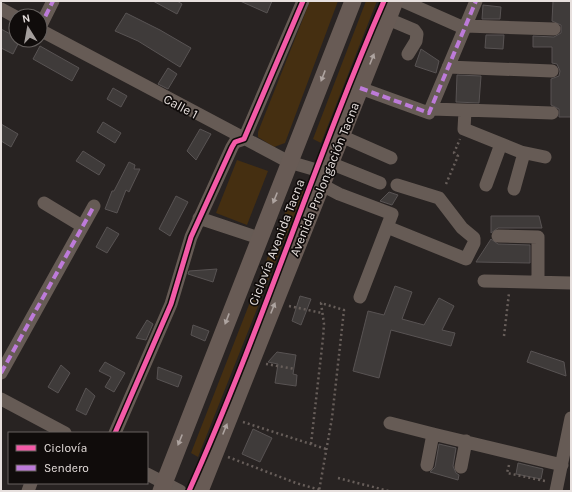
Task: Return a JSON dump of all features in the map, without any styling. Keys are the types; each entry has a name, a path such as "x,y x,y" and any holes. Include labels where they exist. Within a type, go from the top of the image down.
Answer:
{"main road":[{"path":"162,487 353,1"},
{"name":"Avenida Prolongación Tacna","path":"200,491 395,1"}],"street":[{"path":"48,11 53,1"},
{"path":"115,432 166,316 191,237 235,142 244,139 304,1"},
{"path":"404,1 464,27 554,29"},
{"path":"360,88 429,113 476,1"},
{"path":"388,19 414,30 417,34 416,41 408,54"},
{"name":"Calle 1","path":"48,34 289,162 326,174"},
{"path":"448,67 552,71"},
{"path":"431,109 552,113"},
{"path":"465,111 464,129 524,153 545,157"},
{"path":"341,136 391,158"},
{"path":"486,185 501,144"},
{"path":"514,188 524,153"},
{"path":"326,174 380,183"},
{"path":"326,174 339,194 392,214 360,297"},
{"path":"387,227 466,259 474,243 474,238 462,228 439,198 397,185"},
{"path":"44,203 82,226"},
{"path":"1,373 94,206"},
{"path":"200,218 259,238"},
{"path":"498,236 538,237 538,281"},
{"path":"484,281 538,281 571,283"},
{"path":"1,399 52,430"},
{"path":"557,487 565,458 571,418"},
{"path":"390,422 511,453 565,458"},
{"path":"427,466 433,434"},
{"path":"461,467 466,442"},
{"path":"148,475 162,487 180,491"}],"path":[{"path":"446,184 458,156 454,153 464,129"},
{"path":"504,336 509,291"},
{"path":"216,452 296,483 320,490 338,373 344,310 321,303 324,324 311,444"},
{"path":"275,304 322,313"},
{"path":"252,361 295,369"},
{"path":"229,418 326,449"},
{"path":"511,453 507,473 557,487"},
{"path":"338,478 389,491"}],"shaded area":[{"path":"310,1 338,1 285,143 274,147 258,137 258,132"},
{"path":"366,1 377,1 321,143 313,139"},
{"path":"237,160 268,171 247,225 216,213"},
{"path":"295,187 304,191 198,457 191,453"}],"building":[{"path":"153,1 177,1 182,4 177,14"},
{"path":"240,1 272,1 267,13"},
{"path":"553,1 571,1 571,117 559,117 559,109 551,105 551,79 559,76 560,71 557,64 552,63 552,47 533,47 533,36 554,37 561,33 561,25 552,21"},
{"path":"483,5 501,7 500,19 482,19"},
{"path":"126,13 191,48 180,67 138,41 115,31"},
{"path":"1,29 8,33 8,48 16,48 13,54 1,48"},
{"path":"486,35 504,35 503,49 485,48"},
{"path":"39,48 44,48 79,68 72,81 33,59"},
{"path":"421,49 439,61 436,73 415,66"},
{"path":"168,68 177,74 168,89 158,84"},
{"path":"457,75 481,76 479,103 456,102"},
{"path":"113,88 127,96 121,107 107,99"},
{"path":"103,122 121,133 115,143 97,132"},
{"path":"1,124 18,134 11,147 1,141"},
{"path":"200,129 211,134 196,160 187,151"},
{"path":"83,151 105,165 99,175 76,161"},
{"path":"129,162 135,165 134,169 140,169 129,192 126,190 117,213 105,209 112,191 114,191"},
{"path":"389,192 398,195 392,205 380,201"},
{"path":"176,196 188,202 170,236 159,229"},
{"path":"491,216 539,216 542,228 498,228 491,233"},
{"path":"107,227 119,234 107,253 96,247"},
{"path":"491,239 498,244 530,245 530,263 476,262"},
{"path":"217,269 213,282 188,274 189,271"},
{"path":"395,286 412,292 402,319 424,325 439,298 454,306 442,330 455,333 451,346 391,330 379,378 353,371 368,311 384,315"},
{"path":"300,296 311,299 301,325 292,321"},
{"path":"147,320 153,324 146,340 136,338"},
{"path":"193,325 209,331 205,341 191,335"},
{"path":"531,351 564,362 566,376 527,362"},
{"path":"277,352 296,355 293,374 297,375 296,386 275,383 278,364 268,362"},
{"path":"105,362 125,373 114,392 105,387 111,377 99,371"},
{"path":"61,365 70,373 58,393 48,387"},
{"path":"158,367 182,376 178,387 157,379"},
{"path":"86,388 95,396 86,415 76,410"},
{"path":"253,429 272,438 260,462 242,454"},
{"path":"439,444 456,448 453,466 456,473 459,475 458,480 430,472 435,467"},
{"path":"518,463 543,469 541,479 516,474"}],"marked path":[{"path":"48,11 53,1"},
{"path":"360,88 429,113 476,1"},
{"path":"1,373 94,206"}],"cycle path":[{"path":"115,432 171,304 191,237 232,147 235,142 244,139 303,1"},
{"name":"Ciclovía Avenida Tacna","path":"189,491 240,370 334,123 384,1"}]}
